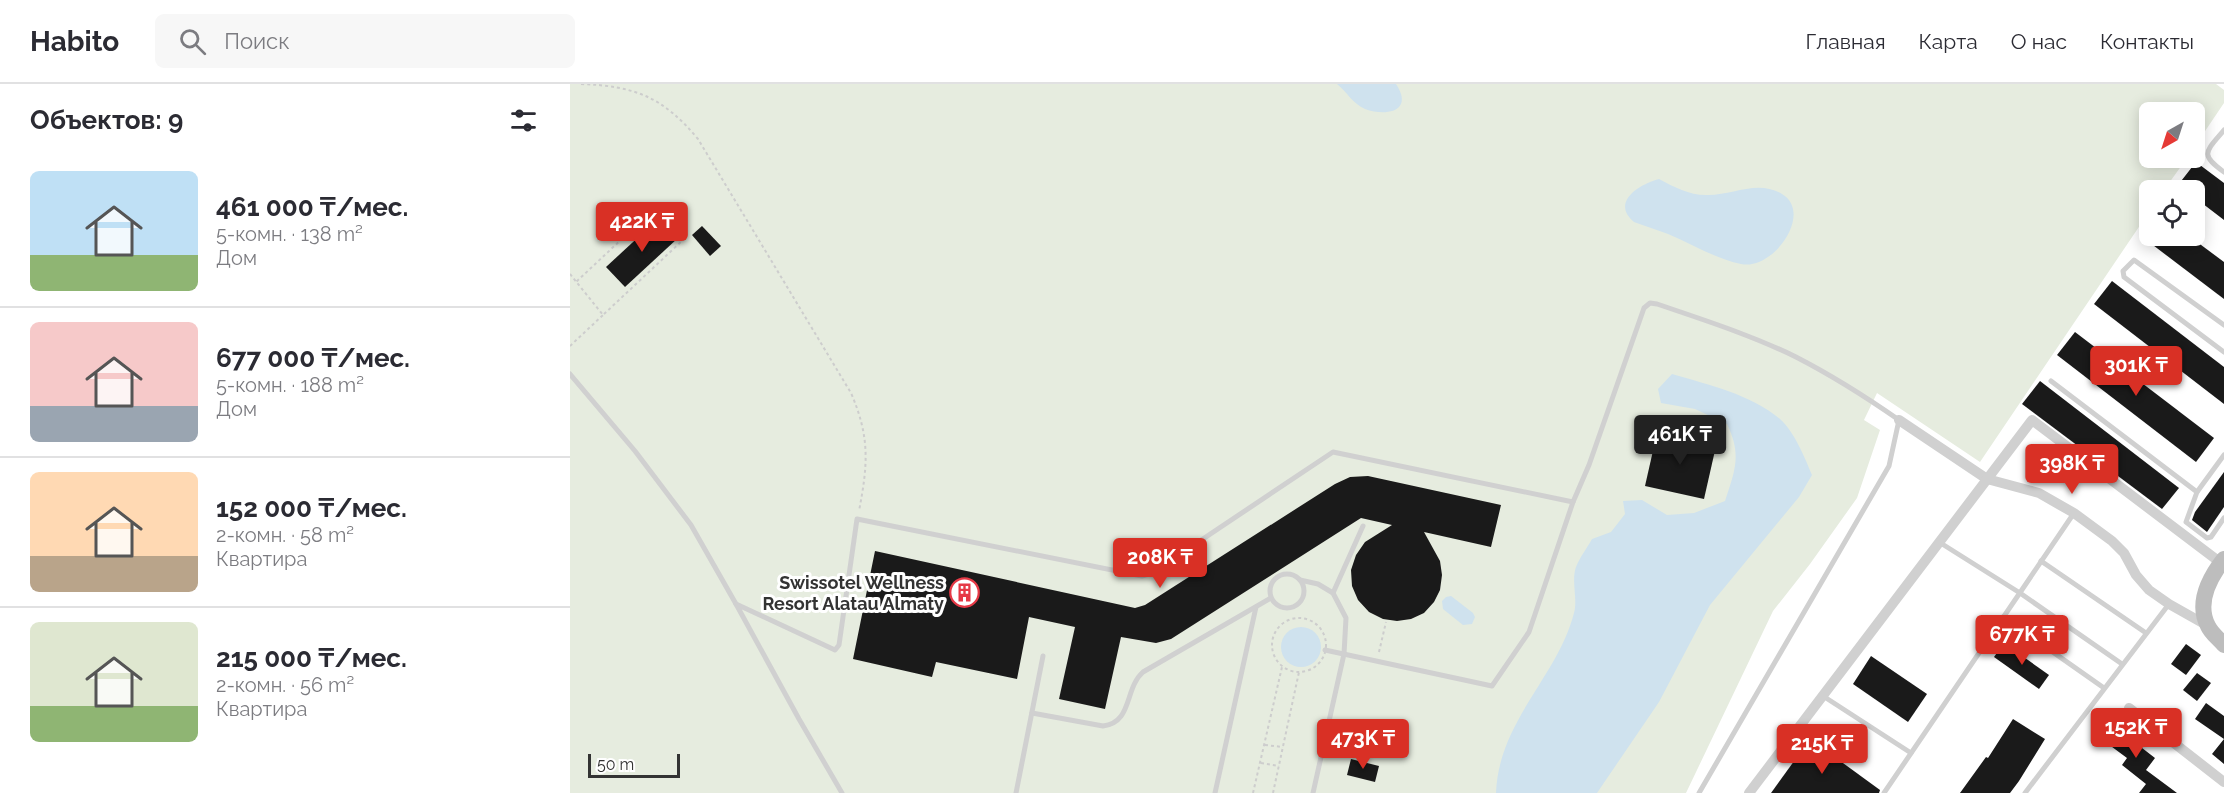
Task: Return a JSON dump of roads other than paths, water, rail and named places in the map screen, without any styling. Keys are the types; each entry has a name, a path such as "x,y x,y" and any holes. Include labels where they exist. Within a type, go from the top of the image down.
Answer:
{"main road":[{"path":"2223,561 2207,586 2203,604 2208,626 2224,645"}],"street":[{"path":"1899,420 1987,479 2039,493 2074,513 2118,547 2131,562 2141,582 2169,604 2208,626"},
{"path":"1749,793 2032,420 2223,561"},
{"path":"2129,708 2224,782"}],"lane":[{"path":"2224,130 2210,148 2207,156 2208,161 2224,172"},
{"path":"2224,325 2134,260 2123,271 2124,277 2224,352"},
{"path":"1325,650 1492,686 1529,632 1573,502 1589,465 1644,308 1650,303 1657,304 1727,328 1796,357 1899,420 1889,466 1699,793"},
{"path":"570,374 635,451 691,525 842,793"},
{"path":"2051,381 2197,492"},
{"path":"736,604 835,650 839,645 857,519 1142,576 1152,573 1333,452 1573,502"},
{"path":"2224,454 2197,492 2186,522 2207,538 2211,537 2224,518"},
{"path":"1884,793 2074,513"},
{"path":"1333,593 1363,526"},
{"path":"1939,542 2020,593 2122,664"},
{"path":"2041,561 2146,633"},
{"path":"1300,580 1304,595 1299,604 1289,609 1274,603 1271,598 1272,583 1280,575 1291,574 1300,580 1318,584 1333,593 1346,618 1344,654 1313,793"},
{"path":"1032,713 1102,726 1112,725 1125,709 1134,685 1143,672 1271,598"},
{"path":"2025,793 2169,604"},
{"path":"1215,793 1256,607"},
{"path":"2003,617 2104,688"},
{"path":"1016,793 1043,656"},
{"path":"1823,696 1911,753"}],"water":[{"path":"1337,84 1396,84 1402,100 1400,106 1395,110 1373,111 1357,104"},
{"path":"1659,179 1682,190 1700,195 1716,195 1754,188 1773,190 1782,194 1791,203 1794,214 1792,226 1786,239 1765,259 1753,264 1741,264 1722,259 1668,234 1634,222 1627,215 1626,201 1630,195 1651,181"},
{"path":"1672,374 1729,391 1768,410 1790,430 1812,475 1799,497 1710,605 1659,702 1597,793 1496,793 1507,743 1566,636 1575,608 1576,567 1592,539 1611,532 1625,514 1623,501 1642,500 1667,515 1694,513 1725,501 1732,480 1736,454 1732,435 1727,424 1695,409 1661,403 1658,389"},
{"path":"1451,596 1473,613 1475,617 1472,624 1463,625 1443,609 1442,601"},
{"path":"1301,627 1309,628 1315,633 1320,639 1320,655 1315,661 1309,666 1301,667 1293,666 1287,661 1282,655 1281,647 1282,639 1287,633 1293,628"}],"place":[{"name":"Swissotel Wellness Resort Alatau Almaty","path":"965,593"}]}
